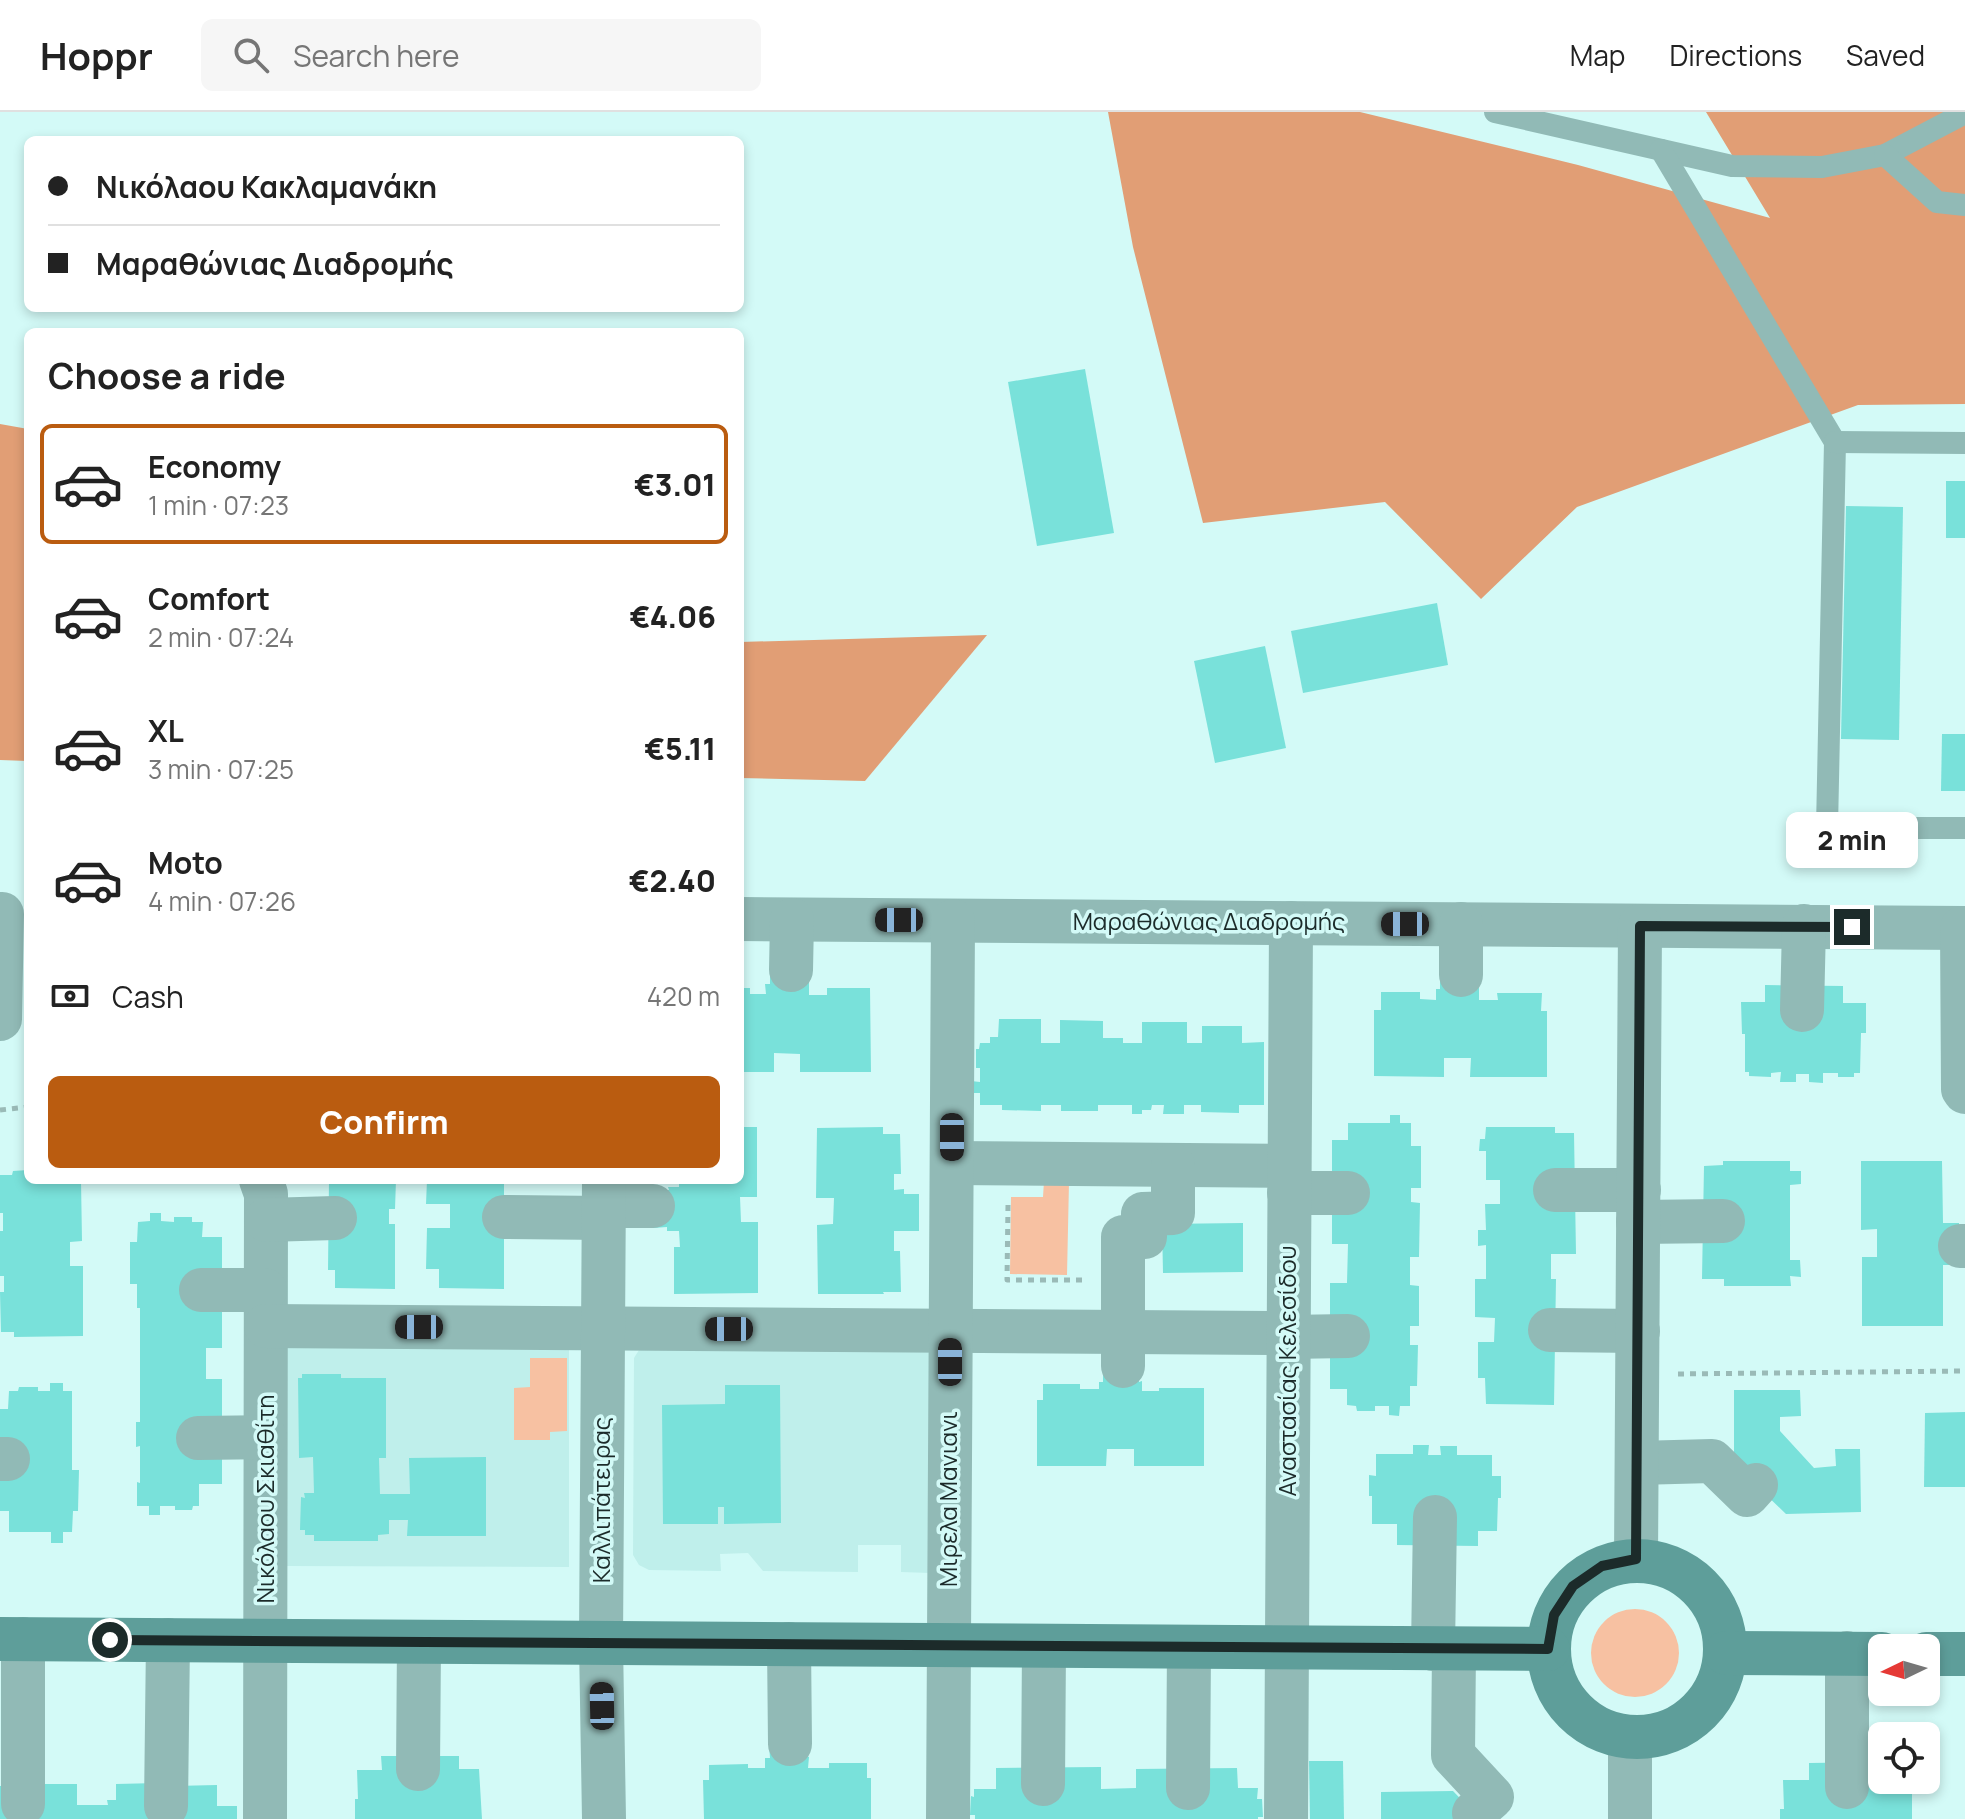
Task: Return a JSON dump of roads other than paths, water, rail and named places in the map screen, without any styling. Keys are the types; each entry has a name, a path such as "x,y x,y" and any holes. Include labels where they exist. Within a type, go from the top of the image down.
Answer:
{"street":[{"path":"0,1019 10,914"},
{"name":"Μαραθώνιας Διαδρομής","path":"744,919 1964,928"},
{"path":"791,970 792,920"},
{"name":"Μιρελα Μανιανι","path":"948,1819 950,1330 941,1192 953,921"},
{"name":"Αναστασίας Κελεσίδου","path":"1286,1819 1291,923"},
{"path":"1461,924 1461,975"},
{"path":"1636,1559 1640,926"},
{"path":"1802,1010 1804,926"},
{"path":"1964,928 1965,1092"},
{"path":"1123,1349 1123,1237 1145,1237 1143,1214 1173,1213 1173,1165"},
{"path":"941,1192 1173,1165 1289,1179 1348,1193"},
{"path":"1555,1190 1723,1221"},
{"path":"264,1200 335,1218"},
{"name":"Νικόλαου Σκιαθίτη","path":"264,1200 265,1819"},
{"path":"504,1217 604,1201 653,1206"},
{"name":"Καλλιπάτειρας","path":"604,1201 601,1643 604,1819"},
{"path":"201,1290 266,1308 603,1328 950,1330 1123,1349 1288,1335 1348,1336"},
{"path":"1550,1330 1638,1331"},
{"path":"198,1438 265,1437"},
{"path":"1637,1463 1712,1461 1747,1495 1756,1485"},
{"path":"1435,1517 1453,1755 1492,1797 1474,1813"},
{"path":"1636,1559 1671,1566 1701,1587 1720,1617 1726,1653 1720,1681 1705,1705 1684,1724 1658,1735 1630,1738 1604,1731 1582,1718 1564,1699 1552,1676 1548,1649 1554,1615 1573,1586 1602,1566 1636,1559"},
{"path":"23,1804 11,1639 1548,1649"},
{"path":"166,1806 168,1640"},
{"path":"418,1769 419,1642"},
{"path":"789,1644 790,1744"},
{"path":"1043,1784 1044,1646"},
{"path":"1188,1788 1189,1647"},
{"path":"1726,1653 1864,1654 1847,1787"},
{"path":"1940,1654 1965,1654"},
{"path":"1630,1738 1630,1819"}],"lane":[{"path":"1495,112 1732,166 1822,167 1885,155 1965,113"},
{"path":"1661,150 1835,442 1827,828 1965,828"},
{"path":"1885,155 1937,202 1965,205"},
{"path":"1835,442 1965,443"}]}
